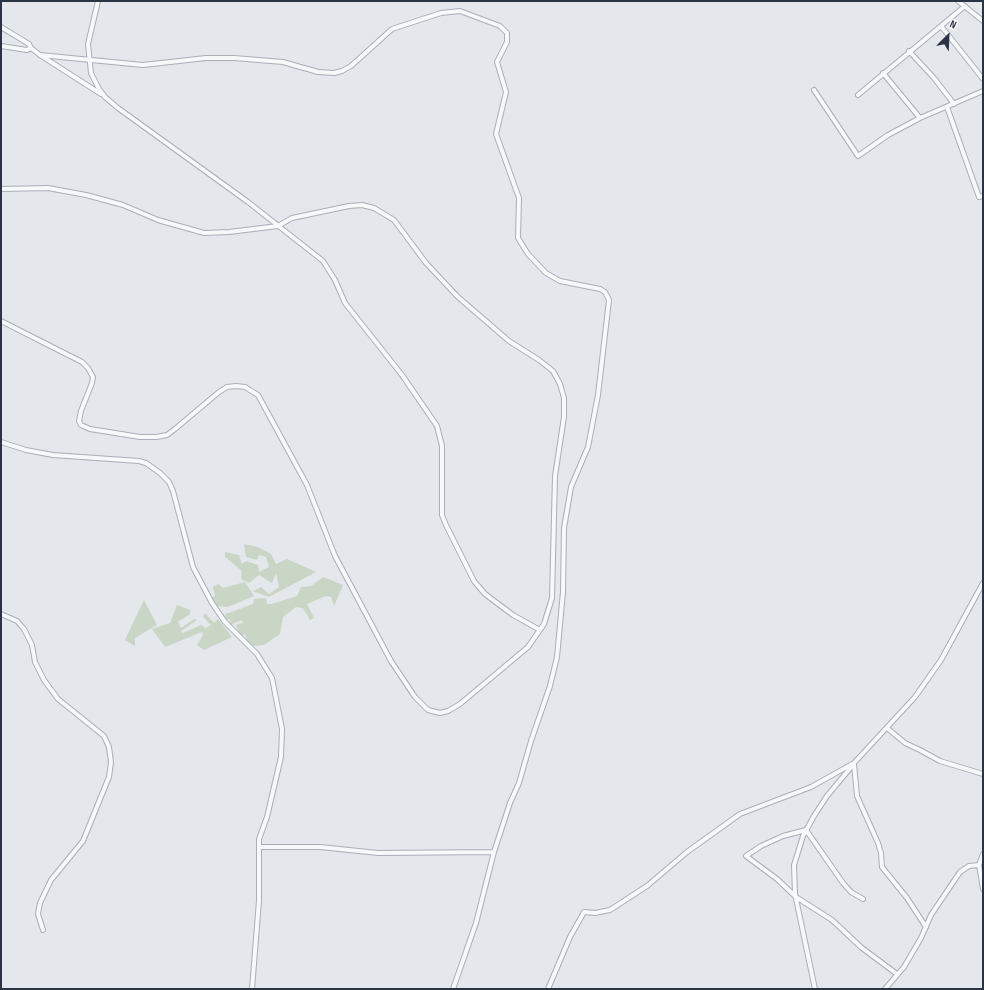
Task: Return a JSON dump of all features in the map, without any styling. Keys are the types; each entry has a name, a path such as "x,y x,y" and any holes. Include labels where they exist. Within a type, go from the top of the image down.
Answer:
{"street":[{"path":"98,1 88,44 89,60 94,80 105,97"},
{"path":"958,1 983,21"},
{"path":"858,95 909,51 965,6"},
{"path":"40,55 143,65 206,58 234,58 283,62 318,72 334,73 351,66 392,29 441,13 460,10 500,26 507,33 507,42 498,62 506,92 496,134 519,198 518,238 528,254 546,273 560,281 600,289 605,292 609,300 594,417 588,447 571,487 564,528 563,592 556,657 550,686 531,741 519,783 510,803 494,852 476,923 453,989"},
{"path":"941,26 983,78"},
{"path":"1,28 29,44 31,48 40,55 105,97 323,261 345,303 402,374 437,426 442,446 442,515 474,581 485,594 508,611 540,630"},
{"path":"1,46 27,50 31,48"},
{"path":"909,51 934,78 954,104"},
{"path":"883,73 920,118"},
{"path":"814,90 858,156 888,135 920,118 983,91"},
{"path":"947,107 978,197 983,196"},
{"path":"1,189 48,188 86,195 123,205 158,220 204,233 229,232 278,226 292,218 349,206 362,205 374,208 394,220 426,263 458,297 509,341 540,360 552,371 560,384 564,398 564,417 555,476 552,598 548,615 540,630 528,647 512,662 460,704 448,711 440,713 428,710 415,697 392,661 335,556 308,485 258,395 245,387 227,387 166,435 156,437 140,437 90,429 81,425 79,421 81,411 92,383 93,377 88,368 82,362 1,321"},
{"path":"1,442 26,450 53,455 139,461 153,467 169,482 193,567 212,603 221,617 254,650 266,666 276,691 282,729 281,757 259,847 260,877 252,989"},
{"path":"815,989 796,896 794,865 796,854 806,830 827,796 854,763 915,697 941,660 983,584"},
{"path":"1,614 18,621 24,629 32,645 35,662 44,680 58,699 104,736 109,747 111,762 109,777 83,841 51,880 40,903 38,914 43,930"},
{"path":"887,728 904,744 920,750 940,762 983,774"},
{"path":"854,763 857,796 878,843 882,867 907,898 926,927"},
{"path":"548,989 570,937 584,912 596,913 610,910 647,886 687,852 740,814 811,787 854,763"},
{"path":"806,830 783,836 761,846 746,856 777,879 796,896 832,920 862,948 897,974"},
{"path":"806,830 842,883 851,892 863,899"},
{"path":"259,847 320,846 378,853 494,852"},
{"path":"983,854 979,865 983,889"},
{"path":"885,989 904,967 921,938 931,915 960,872 969,866 979,865"}],"green space":[{"path":"244,544 258,547 271,554 276,564 287,559 316,572 269,597 253,591 261,587 269,594 279,587 276,573 272,583 259,575 249,583 241,579 242,571 225,557 225,552 239,555 242,564 246,561 258,565 259,572 269,567 266,557 259,555 257,560 246,557"},
{"path":"323,577 343,585 334,606 331,597 326,596 307,604 314,618 310,620 303,608 296,607 283,617 280,634 264,645 254,646 248,644 245,634 240,636 236,625 243,623 242,620 230,625 230,620 224,619 226,614 253,604 254,599 266,598 267,604 272,604 297,596 301,587 311,586"},
{"path":"245,582 254,596 228,607 216,606 210,598 215,596 213,587 218,584 223,588"},
{"path":"144,600 157,625 135,638 135,646 125,640"},
{"path":"177,605 190,610 190,614 178,622 181,628 194,619 197,620 181,631 183,633 201,625 206,628 211,625 203,617 205,613 214,623 218,619 232,637 204,650 197,645 203,635 202,632 165,647 152,629 170,623"}]}
